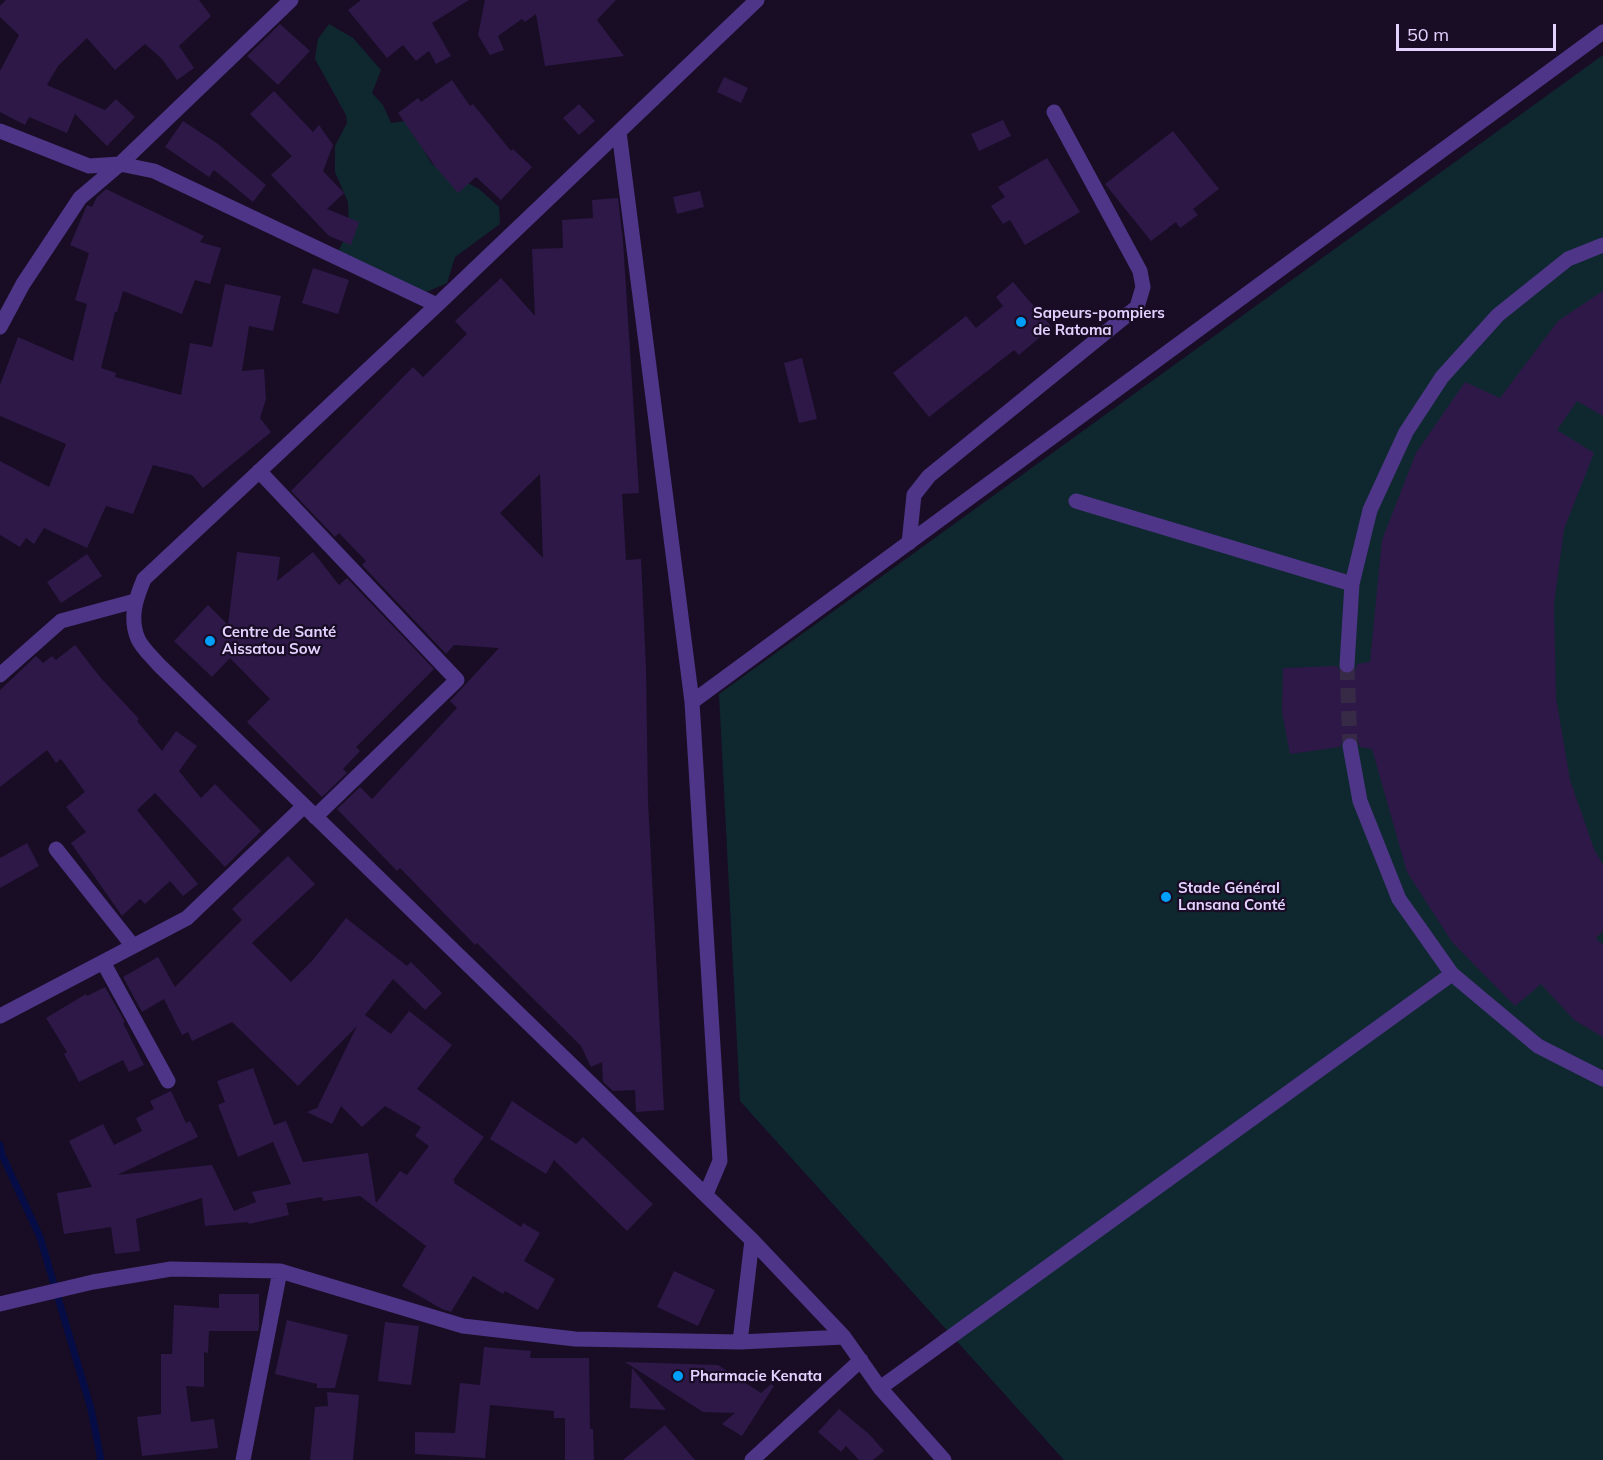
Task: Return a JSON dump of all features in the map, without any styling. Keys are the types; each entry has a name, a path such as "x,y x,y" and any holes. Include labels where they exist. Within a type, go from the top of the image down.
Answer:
{"street":[{"path":"0,327 23,284 80,198 120,164 291,0"},
{"path":"757,0 144,579 135,601 133,619 138,640 159,665 752,1239 844,1337 880,1388 944,1460"},
{"path":"692,702 1603,32"},
{"path":"909,543 914,495 929,476 1137,307 1143,287 1140,271 1054,112"},
{"path":"0,131 89,166 120,164 154,171 436,305"},
{"path":"619,132 692,702 720,1161 706,1194"},
{"path":"1347,665 1352,584 1370,510 1407,432 1442,377 1498,315 1568,259 1603,245"},
{"path":"259,471 457,680 315,817"},
{"path":"1076,501 1352,584"},
{"path":"0,675 61,621 135,601"},
{"path":"1350,746 1360,801 1399,899 1452,974 1538,1046 1603,1080"},
{"path":"0,1016 187,918 304,806"},
{"path":"56,849 133,946"},
{"path":"103,962 168,1081"},
{"path":"880,1388 1452,974"},
{"path":"740,1342 752,1239"},
{"path":"0,1304 93,1282 171,1269 280,1271 463,1326 575,1339 740,1342 844,1337"},
{"path":"243,1460 280,1271"},
{"path":"752,1460 861,1360"}],"shaded area":[{"path":"329,24 353,38 381,70 372,93 383,105 391,123 406,121 432,164 479,189 499,207 500,224 455,257 447,283 413,298 362,277 336,256 349,229 348,202 335,172 335,146 347,123 346,115 315,59 318,39"},
{"name":"Stade Général Lansana Conté","path":"1603,55 1603,1460 1064,1460 740,1101 719,694"}],"building":[{"path":"6,0 199,0 211,16 179,46 194,68 177,80 162,59 145,44 115,70 87,38 58,66 47,85 105,110 116,99 135,117 107,146 75,114 67,133 29,117 25,125 0,112 0,71 19,35 0,17 0,6"},
{"path":"361,0 469,0 432,23 451,56 436,64 429,51 416,61 403,45 387,58 348,10"},
{"path":"485,0 616,0 597,20 624,56 545,66 536,14 525,22 522,19 498,36 504,50 490,55 478,35"},
{"path":"280,24 310,51 278,85 247,56"},
{"path":"724,77 748,88 741,103 717,92"},
{"path":"452,80 470,106 473,104 511,151 513,149 532,167 501,200 476,177 458,193 434,165 398,113 418,98 421,102"},
{"path":"274,91 313,132 319,125 333,145 323,171 344,193 327,209 359,222 351,245 329,236 271,175 292,156 250,114"},
{"path":"579,104 595,121 579,135 563,118"},
{"path":"1003,120 1011,136 979,151 971,134"},
{"path":"183,121 218,144 266,185 253,202 214,170 209,177 165,147"},
{"path":"1173,131 1219,189 1193,209 1198,215 1180,228 1176,222 1151,241 1105,184"},
{"path":"1047,158 1080,212 1025,245 1010,220 1003,224 991,206 1005,197 998,187"},
{"path":"106,189 204,236 200,242 221,248 210,284 195,280 182,314 123,291 117,312 115,312 101,368 116,373 115,377 181,395 190,343 212,347 225,284 281,296 273,331 249,326 242,371 264,369 266,399 260,418 271,432 203,488 192,475 153,465 133,514 106,506 87,548 44,528 34,544 26,538 20,547 0,535 0,461 49,487 66,444 0,416 0,385 18,337 73,361 87,304 75,300 89,253 70,245 87,205 92,207 97,197"},
{"path":"700,191 704,207 677,214 673,197"},
{"path":"618,198 623,241 639,493 622,494 626,560 641,559 646,668 648,801 664,1110 636,1112 635,1090 613,1091 603,1082 602,1062 591,1067 581,1046 477,943 475,945 400,868 397,871 337,809 360,787 372,799 457,708 450,701 499,648 454,645 446,654 362,565 366,561 339,533 335,537 291,491 413,367 423,377 467,334 455,321 501,278 535,316 532,249 563,248 562,220 593,218 592,200","holes":["540,474 543,558 500,513"]},
{"path":"313,268 349,280 338,314 302,303"},
{"path":"1013,282 1052,327 1019,355 1014,350 929,417 893,373 966,316 976,328 1003,306 996,297"},
{"path":"1603,291 1603,416 1577,401 1557,430 1594,453 1564,529 1554,604 1556,698 1570,780 1594,849 1603,865 1603,931 1596,938 1603,945 1603,1037 1574,1020 1541,984 1515,1006 1452,942 1407,872 1372,749 1360,747 1357,739 1349,736 1343,739 1340,747 1290,754 1282,712 1283,668 1337,666 1341,673 1347,675 1355,671 1357,664 1370,662 1382,540 1416,453 1465,382 1500,398 1558,321"},
{"path":"802,358 817,419 799,423 784,363"},
{"path":"237,552 280,557 277,581 313,552 339,585 347,578 434,669 356,747 360,751 343,769 347,773 322,797 247,722 270,699 230,658 212,677 174,641 208,605 228,625"},
{"path":"87,554 102,576 61,603 47,582"},
{"path":"75,645 100,677 139,719 137,721 162,751 176,731 197,746 179,771 201,798 215,784 261,831 225,867 155,793 137,810 198,884 183,896 170,881 145,904 140,899 122,916 71,843 86,832 66,807 85,792 61,759 56,763 47,750 0,787 0,690 36,656 43,663 52,656 56,660"},
{"path":"27,843 39,866 0,888 0,858"},
{"path":"288,856 315,884 252,943 291,982 312,961 346,918 407,966 411,962 442,993 425,1010 393,979 365,1015 391,1034 409,1011 452,1045 417,1089 484,1137 453,1180 454,1183 521,1227 523,1223 540,1233 524,1261 555,1279 538,1310 505,1291 503,1294 473,1276 451,1312 402,1286 426,1246 360,1196 323,1201 322,1197 286,1203 289,1215 249,1224 248,1222 205,1226 202,1198 136,1219 140,1251 115,1254 111,1227 64,1234 57,1193 92,1187 69,1141 103,1124 114,1145 142,1131 136,1118 154,1109 150,1101 171,1091 186,1123 190,1121 198,1137 117,1175 212,1165 234,1211 256,1202 252,1192 291,1184 273,1142 238,1157 218,1105 225,1102 217,1081 253,1068 274,1125 286,1121 303,1162 368,1153 376,1203 400,1171 407,1175 429,1146 415,1136 421,1127 385,1106 362,1127 341,1106 332,1124 307,1112 319,1107 357,1026 298,1086 232,1022 192,1041 188,1032 182,1035 164,999 142,1012 123,977 158,957 175,987 242,920 232,909"},
{"path":"105,987 125,1022 123,1023 144,1065 129,1072 123,1060 79,1082 64,1054 67,1052 46,1018 86,994 87,996"},
{"path":"512,1101 576,1144 583,1137 653,1204 627,1231 554,1160 546,1174 490,1139"},
{"path":"674,1271 715,1290 698,1326 657,1307"},
{"path":"219,1294 259,1294 259,1327 258,1331 209,1331 208,1353 204,1352 204,1387 186,1386 191,1422 214,1419 218,1448 142,1456 137,1417 161,1414 161,1354 172,1354 174,1305 219,1308"},
{"path":"287,1320 348,1335 335,1388 317,1388 317,1384 275,1374"},
{"path":"385,1322 419,1326 411,1385 378,1381"},
{"path":"484,1347 531,1351 530,1358 589,1358 590,1429 593,1429 594,1460 565,1460 565,1418 554,1418 554,1411 490,1405 485,1458 415,1454 415,1432 455,1433 460,1383 480,1385"},
{"path":"625,1362 718,1365 761,1393 771,1384 774,1386 742,1436 722,1424 735,1413 703,1412"},
{"path":"632,1368 666,1410 630,1408"},
{"path":"327,1392 359,1395 353,1460 310,1460 315,1407 328,1406"},
{"path":"839,1409 869,1434 884,1451 873,1460 859,1460 846,1446 841,1452 818,1432"},
{"path":"665,1425 695,1460 623,1460"}],"waterway":[{"path":"0,1145 2,1155 40,1237 91,1409 101,1460"}],"tunnel":[{"path":"1347,665 1350,746"}],"place":[{"name":"Sapeurs-pompiers de Ratoma","path":"1021,322"},
{"name":"Centre de Santé Aissatou Sow","path":"210,641"},
{"name":"Stade Général Lansana Conté","path":"1166,897"},
{"name":"Pharmacie Kenata","path":"678,1376"}]}
